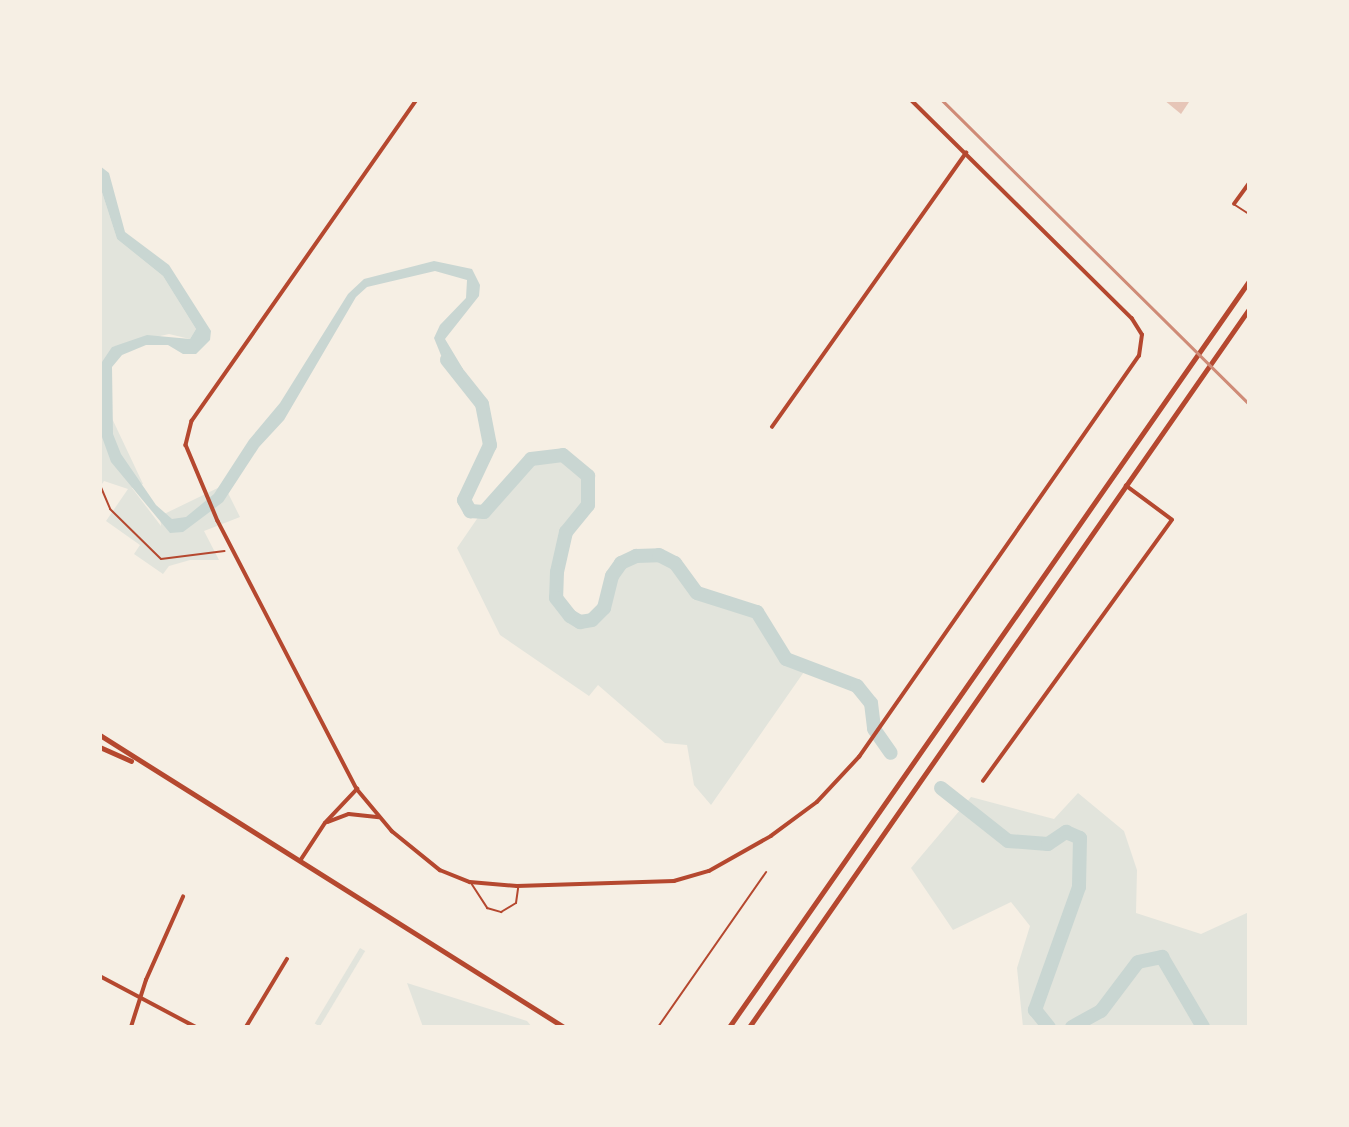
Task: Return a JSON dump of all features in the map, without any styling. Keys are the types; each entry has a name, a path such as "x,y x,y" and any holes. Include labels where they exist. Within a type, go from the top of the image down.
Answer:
{"highway":[{"path":"729,1027 1249,281"},
{"path":"749,1027 1249,309"}],"main road":[{"path":"100,735 141,765 300,861 564,1027"},
{"path":"100,747 141,765"}],"street":[{"path":"417,100 192,421 186,445 218,521 357,789 381,818 440,870 470,882 517,886 641,884 709,871 771,836 817,802 859,757 1139,356 1142,335 1128,314 911,100"},
{"path":"772,427 965,153"},
{"path":"1234,204 1249,183"},
{"path":"983,781 1172,520 1126,486"},
{"path":"300,861 325,823 357,789"},
{"path":"325,823 349,814 381,818"},
{"path":"131,1027 183,897"},
{"path":"246,1027 287,959"},
{"path":"100,976 196,1027"}],"lane":[{"path":"1234,204 1249,214"},
{"path":"470,882 487,908 501,912 516,904 517,886"}],"path":[{"path":"100,258 100,302"},
{"path":"100,485 110,509 161,559 232,549"},
{"path":"658,1027 766,872"}],"shaded area":[{"path":"100,166 109,173 125,232 169,265 211,331 210,340 196,354 183,354 168,345 146,345 122,355 112,367 113,434 121,454 156,505 172,519 186,517 214,494 249,440 280,403 348,294 364,279 434,261 472,269 480,285 479,296 445,339 463,369 456,378 447,370 434,338 440,325 466,298 467,280 435,271 367,287 356,297 284,420 259,447 223,502 183,532 170,533 111,462 102,437 102,362 112,347 147,335 190,339 196,329 163,276 117,239 100,186"},
{"path":"100,186 117,239 163,276 196,329 190,339 169,334 112,347 100,393"},
{"path":"100,393 143,484 132,488 161,526 160,516 224,485 240,517 204,531 219,560 190,560 169,566 163,574 134,554 140,545 106,521 128,489 104,481 100,487"},
{"path":"540,456 584,466 591,482 590,497 569,529 557,587 558,599 571,618 590,622 598,614 619,564 638,555 661,555 677,563 688,582 706,596 758,615 767,625 771,648 780,661 806,669 711,805 694,785 687,745 665,743 598,685 589,696 500,635 457,548 481,513 501,498 518,470"},
{"path":"1078,793 1124,831 1137,870 1136,913 1201,934 1249,912 1249,1027 1023,1027 1017,968 1030,926 1011,902 953,930 911,868 971,797 1054,819"},
{"path":"360,948 365,951 320,1027 315,1023"},
{"path":"407,983 527,1021 532,1027 423,1027"}],"building":[{"path":"1164,100 1187,100 1189,102 1181,114"}],"waterway":[{"path":"447,360 482,404 490,445 464,500 470,511 484,512 531,459 563,455 588,476 588,505 566,532 557,572 556,598 570,616 580,622 592,620 604,608 612,576 621,563 636,556 659,555 675,563 697,593 757,612 786,659 857,686 871,703 874,729 891,753"},
{"path":"941,788 1008,841 1048,844 1066,832 1080,838 1079,887 1035,1010 1049,1027"},
{"path":"1072,1027 1101,1011 1138,962 1162,957 1203,1027"}],"railway":[{"path":"942,100 1249,404"}]}
